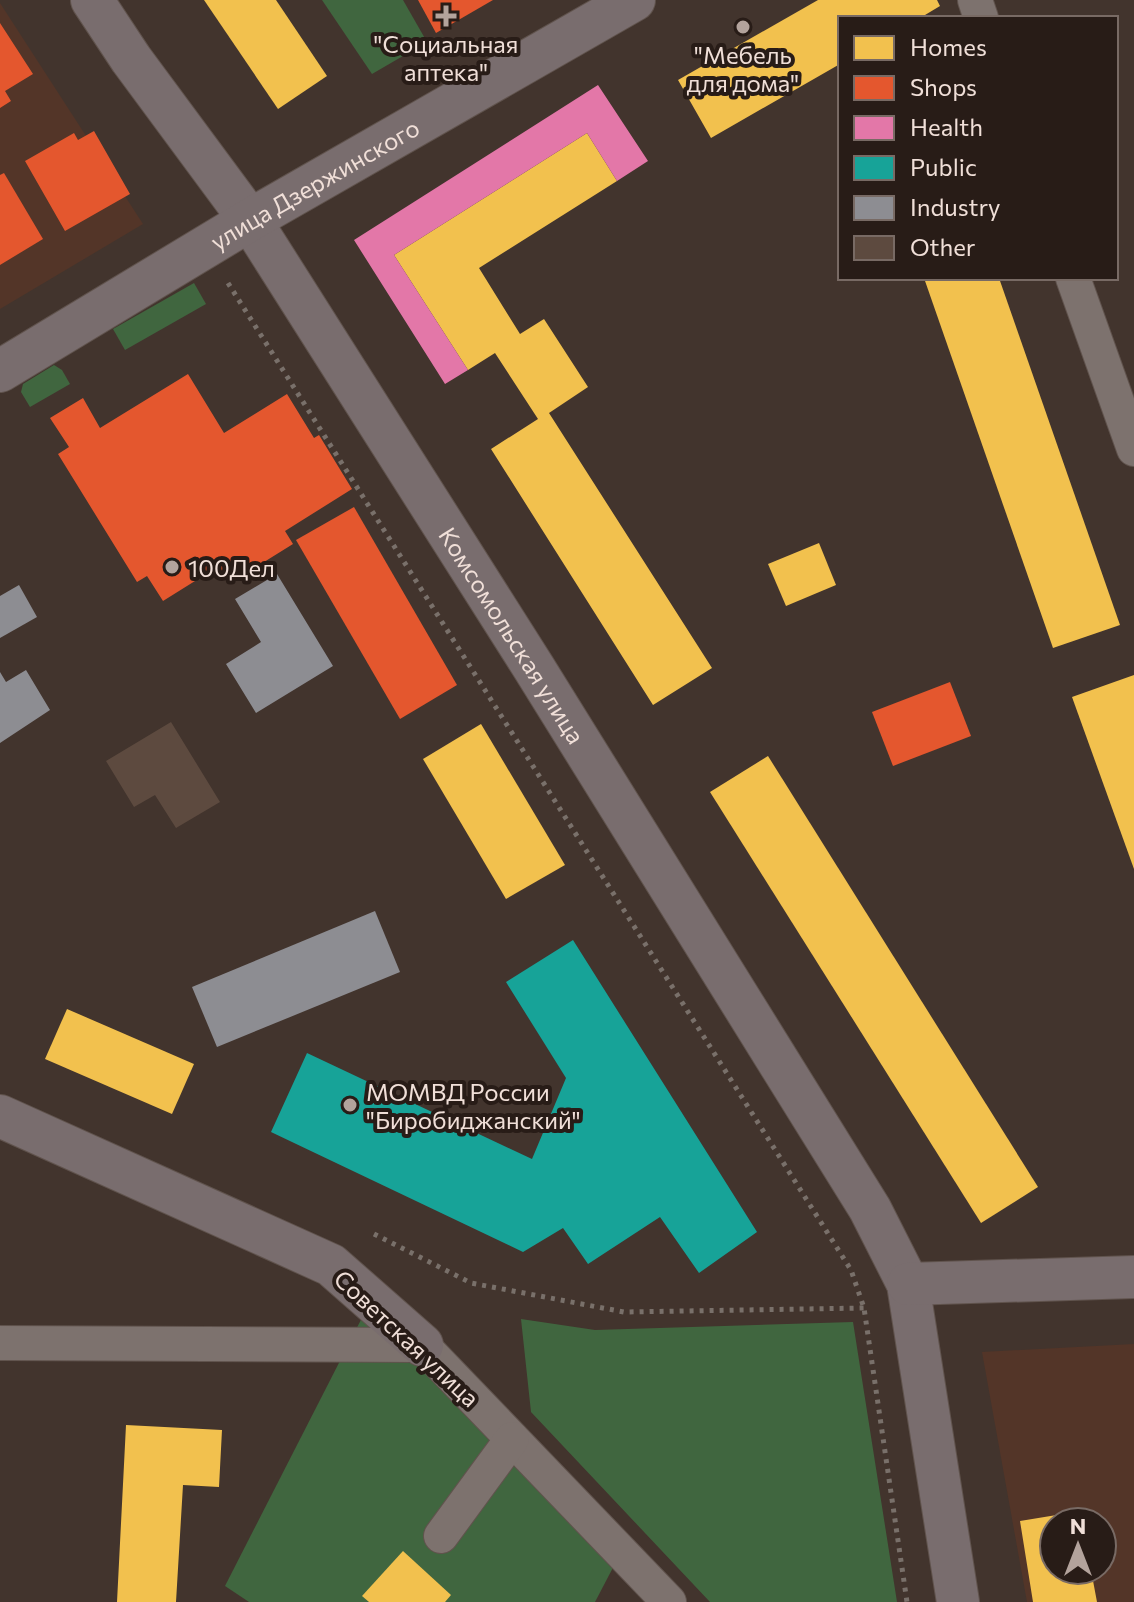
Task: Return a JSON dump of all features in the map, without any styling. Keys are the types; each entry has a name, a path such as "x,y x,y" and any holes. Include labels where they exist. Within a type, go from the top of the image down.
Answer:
{"main road":[{"name":"Комсомольская улица","path":"92,0 131,59 250,220 542,681 853,1182 908,1284"},
{"name":"улица Дзержинского","path":"0,371 250,220 634,0"},
{"name":"Советская улица","path":"0,1116 331,1265 422,1345"},
{"path":"958,1602 908,1284 1134,1277"}],"street":[{"path":"1074,280 1134,449"},
{"path":"0,1343 422,1345"},
{"name":"Советская улица","path":"422,1345 669,1602"},
{"path":"441,1536 512,1439"}],"path":[{"path":"228,283 851,1270 864,1308 907,1602"},
{"path":"374,1234 471,1283 624,1312 864,1308"}],"shaded area":[{"path":"0,3 143,224 0,309"},
{"path":"1134,1344 1134,1602 1027,1602 982,1352"}],"green space":[{"path":"322,0 403,0 427,42 372,74"},
{"path":"194,283 206,304 125,350 113,329"},
{"path":"54,365 62,370 70,384 30,407 21,392 23,384"},
{"path":"367,1308 618,1558 595,1602 249,1602 225,1586"},
{"path":"521,1319 595,1330 853,1322 897,1602 710,1602 531,1412"}],"building: Homes":[{"path":"204,0 276,0 327,76 278,109"},
{"path":"818,0 937,0 940,6 923,16 838,16 838,65 711,138 678,80"},
{"path":"587,133 617,181 479,268 520,334 544,319 588,387 549,413 712,668 653,705 491,449 538,419 495,353 468,370 394,255"},
{"path":"925,280 1000,280 1120,625 1053,648"},
{"path":"819,543 836,585 786,606 768,564"},
{"path":"1134,675 1134,869 1072,697"},
{"path":"481,724 565,865 506,899 423,759"},
{"path":"768,756 1038,1187 981,1223 710,792"},
{"path":"67,1009 194,1064 172,1114 45,1059"},
{"path":"126,1425 222,1430 219,1487 183,1485 176,1602 117,1602"},
{"path":"1038,1518 1038,1586 1094,1586 1097,1602 1033,1602 1020,1521"},
{"path":"403,1551 451,1595 445,1602 369,1602 362,1596"}],"building: Shops":[{"name":"\"Социальная аптека\"","path":"418,0 493,0 436,33"},
{"path":"0,23 33,74 5,91 11,101 0,108"},
{"path":"94,131 130,194 65,231 25,161 74,133 78,140"},
{"path":"4,173 43,239 0,265 0,175"},
{"path":"188,374 224,433 287,394 314,438 319,435 352,489 285,531 293,544 230,583 219,566 163,601 147,576 137,582 58,454 69,447 50,418 83,398 100,428"},
{"path":"354,507 457,685 400,719 296,540"},
{"path":"950,682 971,736 893,766 872,712"}],"building: Health":[{"path":"598,85 648,161 617,181 587,133 394,255 468,370 445,384 354,240"}],"building: Public":[{"name":"МОМВД России \"Биробиджанский\"","path":"573,940 757,1232 699,1273 660,1217 588,1264 563,1228 523,1252 271,1132 307,1053 532,1159 566,1078 506,982"}],"building: Industry":[{"path":"277,574 333,666 256,713 226,664 261,642 235,599"},
{"path":"19,585 37,617 0,638 0,596"},
{"path":"26,670 50,710 0,743 0,672 6,682"},
{"path":"375,911 400,972 217,1047 192,987"}],"building: Other":[{"path":"171,722 220,802 176,828 155,795 134,807 106,761"}],"place":[{"name":"\"Социальная аптека\"","path":"446,16"},
{"name":"\"Мебель для дома\"","path":"743,27"},
{"name":"100Дел","path":"172,567"},
{"name":"МОМВД России \"Биробиджанский\"","path":"350,1105"}]}
